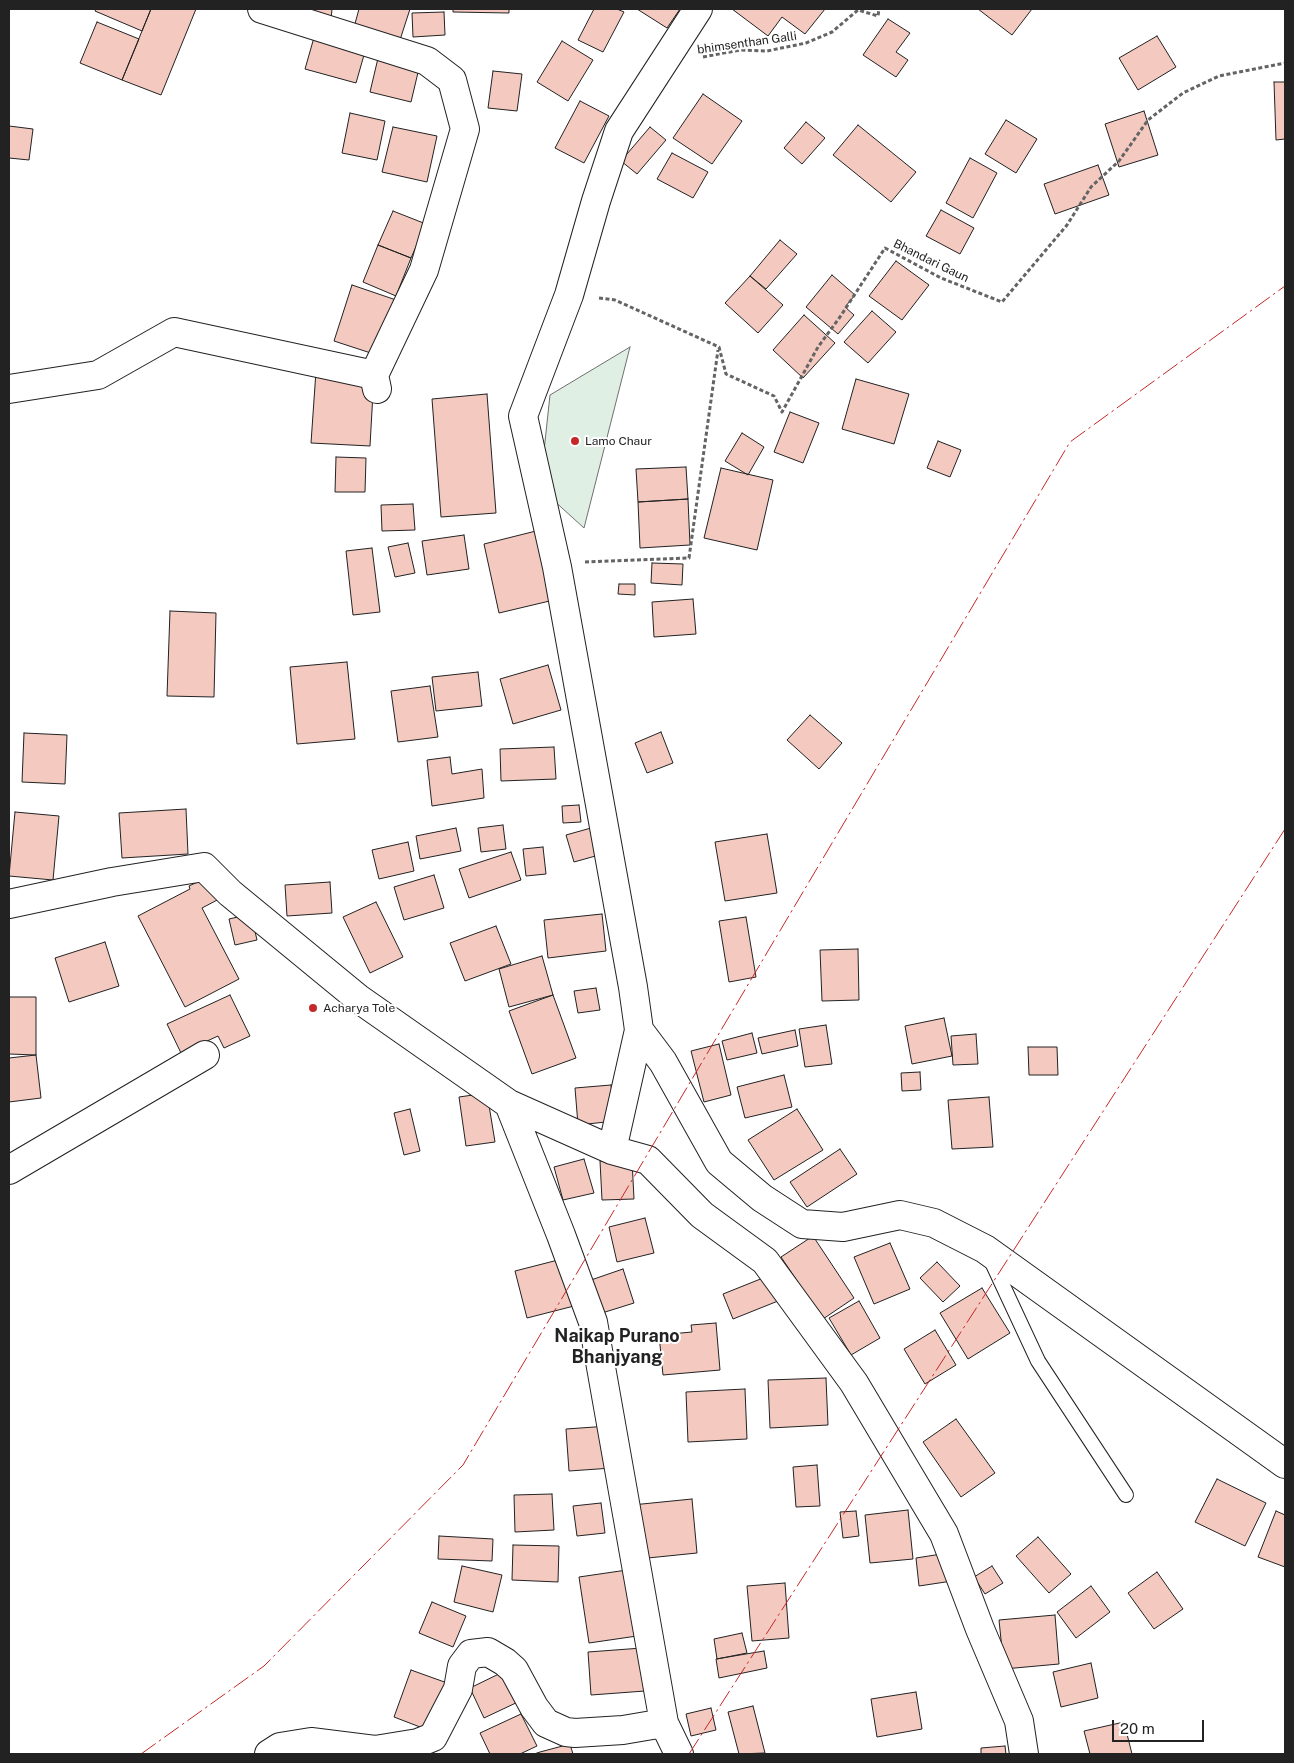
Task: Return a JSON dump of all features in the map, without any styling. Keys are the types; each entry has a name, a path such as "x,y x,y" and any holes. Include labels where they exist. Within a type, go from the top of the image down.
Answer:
{"street":[{"path":"9,389 98,375 174,332 375,382 424,270 465,129 452,80 427,61 262,9"},
{"path":"612,1150 639,1030 633,987 557,567 523,416 569,295 619,132 698,9"},
{"path":"9,904 112,882 204,867 230,893 359,999 509,1104 612,1150 648,1160 702,1215 765,1262 854,1383 944,1534 980,1629 1019,1722 1024,1754"},
{"path":"639,1030 663,1062 719,1162 762,1198 802,1224 842,1227 900,1215 934,1223 985,1249 1285,1464"},
{"path":"9,1170 205,1055"},
{"path":"509,1104 593,1322 664,1723 679,1754"},
{"path":"269,1754 280,1747 311,1742 375,1750 418,1743 433,1737 458,1689 462,1666 470,1654 488,1652 514,1670 534,1708 546,1723 566,1732 623,1730 664,1723"}],"lane":[{"path":"985,1249 1038,1361 1126,1496"}],"path":[{"name":"bhimsenthan Galli","path":"661,65 740,50 767,50 806,43 832,32 858,10 878,16 879,9"},
{"name":"Bhandari Gaun","path":"719,347 726,374 774,396 782,412 818,347 885,248 941,278 1002,302 1067,225 1091,187 1119,161 1148,120 1184,92 1219,76 1285,63"},
{"path":"557,567 571,563 689,558 719,347 615,300 569,295"}],"green space":[{"name":"Lamo Chaur","path":"630,347 584,528 540,488 550,395"}],"building":[{"path":"96,9 151,9 142,31 95,11"},
{"path":"151,9 196,9 161,95 122,80"},
{"path":"296,9 332,9 331,20"},
{"path":"359,9 410,9 399,43 353,31"},
{"path":"453,9 509,9 509,13 453,12"},
{"path":"594,9 617,9 624,12 603,52 578,40"},
{"path":"637,9 680,9 667,28"},
{"path":"732,9 825,9 805,34 782,17 768,36"},
{"path":"978,9 1032,9 1012,35"},
{"path":"444,12 445,35 413,37 412,13"},
{"path":"888,19 910,33 896,52 908,60 896,77 863,55"},
{"path":"97,22 139,39 122,80 80,63"},
{"path":"315,34 366,48 356,83 305,69"},
{"path":"1157,36 1176,67 1138,90 1119,58"},
{"path":"562,41 593,60 568,101 537,82"},
{"path":"379,54 420,64 411,102 370,92"},
{"path":"493,71 522,74 517,111 488,108"},
{"path":"1274,82 1285,82 1285,139 1276,140"},
{"path":"703,94 742,121 712,164 673,138"},
{"path":"580,101 609,116 584,163 555,148"},
{"path":"1144,111 1158,155 1119,167 1105,124"},
{"path":"350,113 385,121 377,160 342,153"},
{"path":"1006,120 1037,139 1016,173 985,154"},
{"path":"806,122 825,138 802,164 784,148"},
{"path":"858,125 916,172 891,202 833,155"},
{"path":"9,126 33,129 29,160 9,158"},
{"path":"393,127 437,136 427,182 382,172"},
{"path":"650,127 666,140 637,174 621,161"},
{"path":"672,153 708,172 693,198 657,179"},
{"path":"970,158 997,173 973,218 946,203"},
{"path":"1098,165 1109,195 1055,214 1044,184"},
{"path":"941,210 974,228 960,254 926,236"},
{"path":"393,211 426,224 411,258 378,245"},
{"path":"780,240 797,254 766,289 750,276"},
{"path":"378,245 411,258 396,296 363,282"},
{"path":"896,261 929,285 902,320 869,296"},
{"path":"832,275 855,295 845,307 854,315 838,334 806,307"},
{"path":"750,276 783,305 758,333 725,303"},
{"path":"352,285 402,302 383,357 334,341"},
{"path":"872,311 896,332 868,363 844,342"},
{"path":"804,315 835,343 803,378 773,350"},
{"path":"316,371 374,375 370,446 311,443"},
{"path":"856,379 909,394 894,444 842,429"},
{"path":"487,394 496,513 441,517 432,399"},
{"path":"790,412 819,423 803,463 774,452"},
{"path":"742,433 764,447 748,475 725,461"},
{"path":"938,441 961,450 950,477 927,468"},
{"path":"336,457 366,458 365,492 335,492"},
{"path":"686,467 688,499 638,502 636,469"},
{"path":"721,468 773,480 757,550 704,538"},
{"path":"688,499 690,545 640,548 638,502"},
{"path":"413,504 415,530 382,531 381,505"},
{"path":"540,530 558,599 499,613 484,544"},
{"path":"464,535 469,569 427,575 422,541"},
{"path":"408,543 415,573 395,577 388,547"},
{"path":"372,548 380,612 353,615 346,551"},
{"path":"652,563 683,564 682,585 651,583"},
{"path":"619,584 635,584 635,595 618,594"},
{"path":"693,599 696,634 654,637 652,602"},
{"path":"170,611 216,613 214,697 167,696"},
{"path":"347,662 355,739 297,744 290,667"},
{"path":"548,665 561,710 513,724 500,679"},
{"path":"478,672 482,706 436,711 432,677"},
{"path":"430,686 438,737 398,742 391,691"},
{"path":"810,715 842,743 819,769 787,740"},
{"path":"661,732 673,763 647,773 635,743"},
{"path":"24,733 67,735 65,784 22,782"},
{"path":"554,747 556,779 501,781 500,749"},
{"path":"450,757 452,774 482,769 484,798 432,806 427,760"},
{"path":"579,805 581,822 563,823 562,806"},
{"path":"186,809 188,854 122,858 119,813"},
{"path":"15,812 59,816 53,880 9,876"},
{"path":"503,825 506,849 481,852 478,828"},
{"path":"456,828 461,851 420,859 416,836"},
{"path":"591,828 599,855 574,862 566,835"},
{"path":"767,834 777,893 725,901 715,842"},
{"path":"408,842 414,871 379,879 372,850"},
{"path":"543,847 546,874 526,876 523,849"},
{"path":"511,852 521,880 469,898 459,869"},
{"path":"434,875 444,908 404,920 394,887"},
{"path":"210,876 221,898 202,908 239,979 185,1007 138,916 190,889 189,886"},
{"path":"330,882 332,913 287,916 285,885"},
{"path":"376,902 403,957 370,973 343,917"},
{"path":"251,914 257,940 235,945 229,919"},
{"path":"602,914 606,951 548,958 544,920"},
{"path":"746,917 756,977 729,982 719,921"},
{"path":"496,926 511,964 465,981 450,943"},
{"path":"105,942 119,986 69,1002 55,958"},
{"path":"858,949 859,1000 822,1001 820,950"},
{"path":"542,956 553,995 509,1007 499,969"},
{"path":"596,988 600,1010 578,1013 574,991"},
{"path":"230,995 250,1036 224,1048 218,1036 181,1053 167,1024"},
{"path":"553,995 576,1058 532,1074 509,1011"},
{"path":"9,997 36,997 36,1055 9,1054"},
{"path":"944,1018 952,1056 912,1064 905,1026"},
{"path":"826,1025 832,1064 805,1067 799,1029"},
{"path":"795,1030 798,1046 762,1054 758,1038"},
{"path":"752,1033 757,1053 727,1060 722,1041"},
{"path":"976,1034 978,1064 953,1065 951,1036"},
{"path":"719,1044 731,1095 704,1102 691,1051"},
{"path":"1028,1047 1057,1047 1058,1075 1029,1075"},
{"path":"36,1055 41,1098 9,1102 9,1058"},
{"path":"920,1072 921,1090 902,1091 901,1073"},
{"path":"784,1075 792,1107 745,1118 737,1087"},
{"path":"611,1085 615,1121 578,1125 575,1088"},
{"path":"487,1093 495,1142 466,1146 459,1097"},
{"path":"989,1097 993,1147 952,1149 948,1100"},
{"path":"410,1109 420,1151 404,1155 394,1113"},
{"path":"797,1109 823,1150 774,1180 748,1140"},
{"path":"840,1149 857,1174 807,1207 790,1182"},
{"path":"584,1159 594,1193 563,1200 554,1167"},
{"path":"632,1160 634,1199 602,1200 600,1161"},
{"path":"645,1218 654,1253 617,1262 609,1227"},
{"path":"813,1236 854,1298 823,1319 781,1257"},
{"path":"890,1243 910,1289 874,1304 854,1257"},
{"path":"562,1259 574,1306 527,1318 515,1271"},
{"path":"937,1262 960,1286 943,1302 920,1278"},
{"path":"623,1269 634,1303 602,1313 591,1280"},
{"path":"768,1276 778,1301 733,1319 723,1294"},
{"path":"982,1288 1010,1333 968,1359 940,1313"},
{"path":"859,1301 880,1338 851,1355 829,1318"},
{"path":"716,1323 720,1370 663,1375 659,1335 692,1332 691,1325"},
{"path":"935,1330 956,1365 925,1384 904,1349"},
{"path":"826,1378 828,1425 770,1428 768,1380"},
{"path":"745,1389 747,1439 688,1442 686,1392"},
{"path":"956,1419 995,1473 961,1497 923,1442"},
{"path":"609,1426 612,1468 569,1471 566,1429"},
{"path":"817,1465 820,1506 796,1507 793,1467"},
{"path":"1217,1479 1266,1503 1245,1546 1195,1522"},
{"path":"552,1494 554,1530 515,1532 514,1495"},
{"path":"692,1499 697,1553 638,1559 632,1505"},
{"path":"601,1503 605,1533 577,1536 573,1506"},
{"path":"908,1510 913,1559 870,1563 865,1515"},
{"path":"856,1511 859,1536 843,1538 840,1512"},
{"path":"1276,1511 1285,1515 1285,1567 1258,1557"},
{"path":"439,1536 493,1539 492,1561 438,1559"},
{"path":"1038,1537 1071,1574 1049,1593 1016,1556"},
{"path":"513,1545 559,1546 558,1582 512,1580"},
{"path":"948,1553 952,1581 919,1586 916,1558"},
{"path":"462,1566 502,1575 493,1612 454,1602"},
{"path":"992,1566 1003,1583 985,1594 974,1577"},
{"path":"627,1570 637,1636 589,1643 579,1577"},
{"path":"1157,1572 1183,1609 1154,1629 1128,1593"},
{"path":"785,1583 789,1638 752,1641 747,1586"},
{"path":"1091,1586 1110,1612 1076,1638 1057,1612"},
{"path":"432,1602 466,1616 453,1647 419,1633"},
{"path":"1055,1615 1059,1664 1004,1669 999,1620"},
{"path":"742,1633 747,1653 717,1659 714,1639"},
{"path":"642,1648 645,1691 591,1695 588,1652"},
{"path":"764,1651 767,1668 719,1678 716,1659"},
{"path":"1091,1663 1098,1698 1061,1707 1053,1672"},
{"path":"411,1670 450,1684 433,1732 394,1717"},
{"path":"505,1671 520,1701 484,1718 470,1688"},
{"path":"916,1692 922,1729 877,1737 871,1699"},
{"path":"753,1706 765,1753 739,1754 728,1712"},
{"path":"711,1708 716,1730 691,1736 686,1714"},
{"path":"521,1714 537,1746 520,1754 490,1754 480,1733"},
{"path":"1124,1722 1132,1754 1090,1754 1084,1731"},
{"path":"570,1744 573,1754 534,1754 540,1752"},
{"path":"1005,1746 1006,1754 981,1754 981,1748"}],"power":[{"path":"141,1754 264,1666 463,1465 1070,442 1285,286"},
{"path":"689,1754 1285,829"}],"place":[{"name":"Lamo Chaur","path":"575,441"},
{"name":"Acharya Tole","path":"313,1008"}],"district":[{"name":"Naikap Purano Bhanjyang","path":"617,1346"}]}
